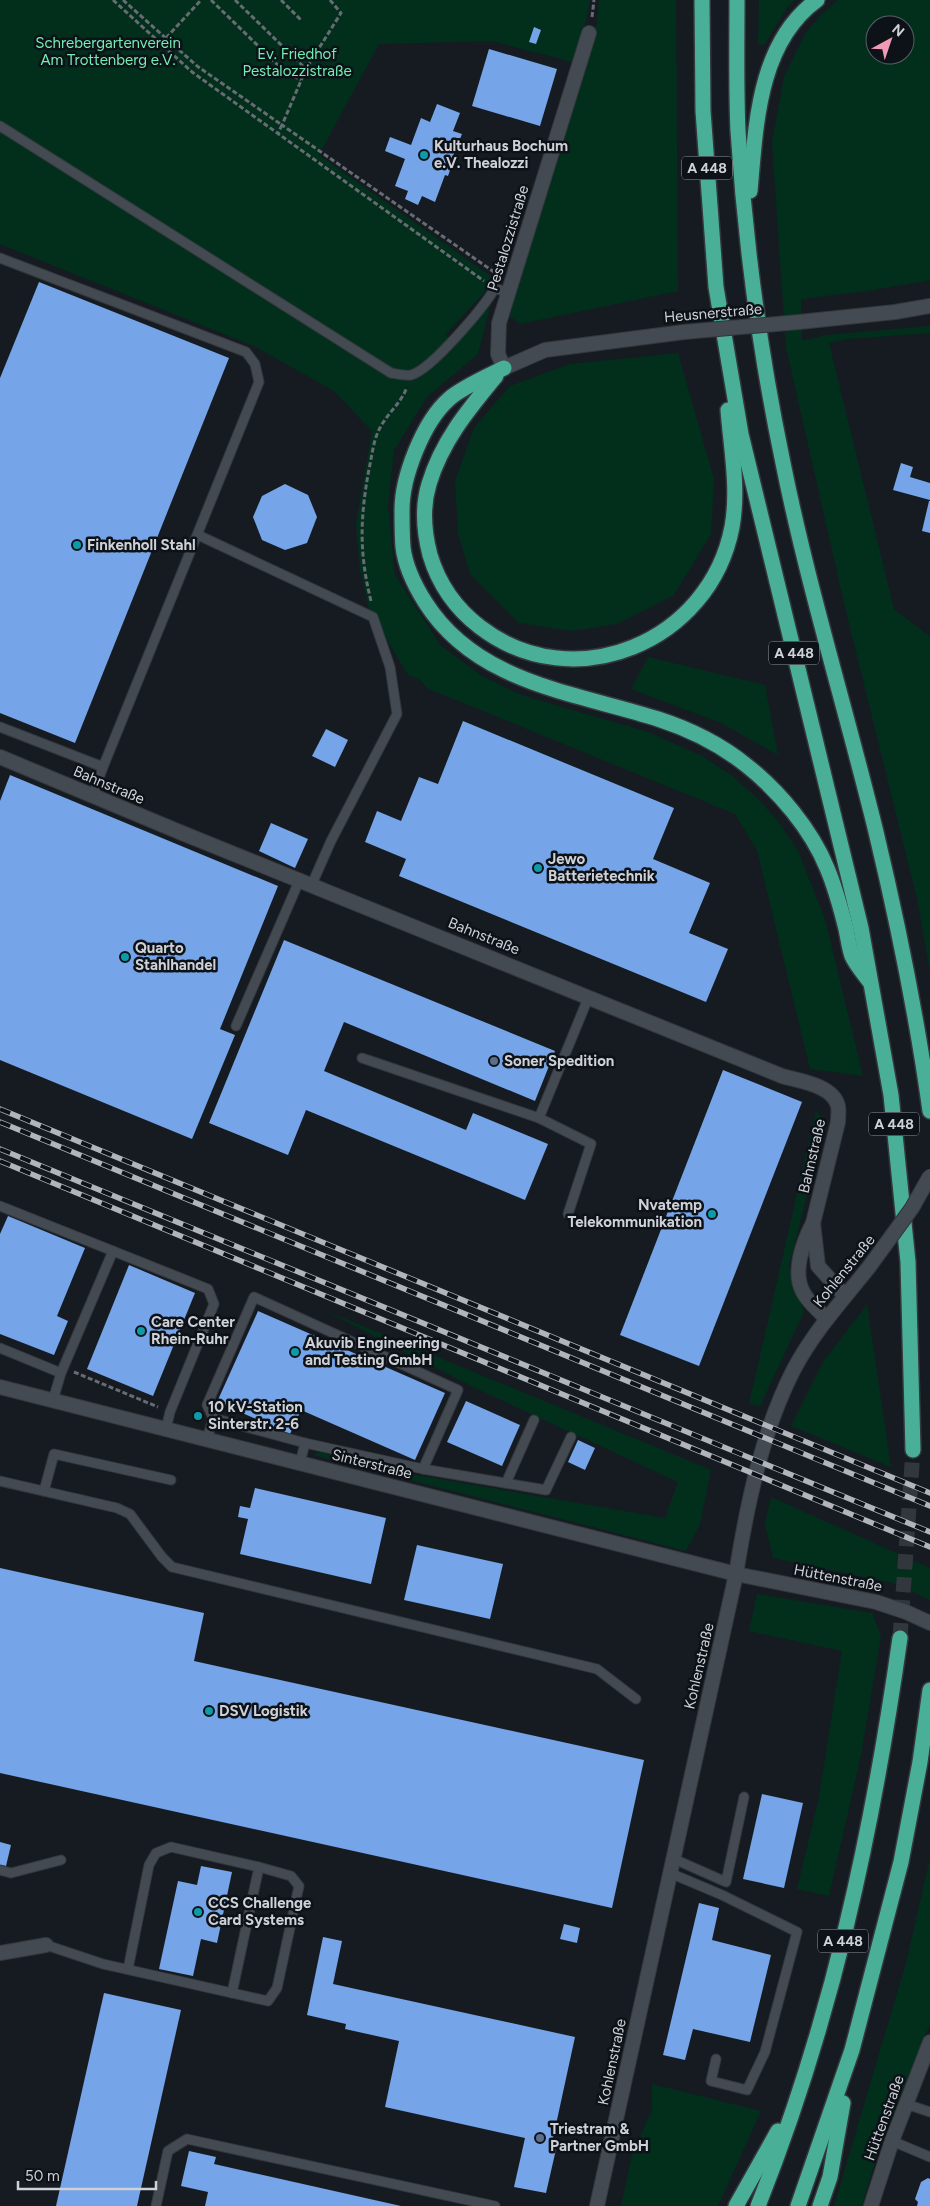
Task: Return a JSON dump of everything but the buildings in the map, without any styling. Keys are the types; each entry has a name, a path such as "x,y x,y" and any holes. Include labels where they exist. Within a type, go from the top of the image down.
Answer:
{"highway":[{"name":"A 448","path":"702,0 703,111 715,277 741,434 775,579 820,752 861,928 891,1095 908,1262 913,1450"},
{"name":"A 448","path":"737,0 738,130 747,238 764,365 783,464 803,552 876,829 917,1025 930,1111"},
{"path":"747,238 755,130 762,93 771,61 786,34 806,9 817,0"},
{"path":"504,368 450,434 428,486 424,516 425,531 433,565 445,591 463,615 494,638 524,652 560,659 599,658 632,649 656,636 682,618 714,574 725,551 732,527 735,499 721,318"},
{"path":"504,368 448,399 433,420 409,467 402,497 404,549 419,592 433,615 454,638 484,661 529,680 660,719 685,729 728,752 747,766 785,803 812,838 828,868 842,913 852,956 873,987"},
{"name":"A 448","path":"758,2206 798,2098 833,1980 864,1851 884,1746 900,1638"},
{"name":"A 448","path":"798,2206 852,2050 901,1862 920,1762 930,1690"},
{"path":"820,2206 830,2177 852,2050"},
{"path":"736,2206 798,2098"}],"street":[{"name":"Pestalozzistraße","path":"504,368 498,354 498,339 505,287 589,33"},
{"name":"Heusnerstraße","path":"504,368 545,350 684,332 895,312 930,306"},
{"name":"Bahnstraße","path":"0,757 782,1076 822,1088 833,1096 838,1106 838,1122 813,1224 804,1244 798,1283 804,1294 827,1319"},
{"name":"Kohlenstraße","path":"597,2206 736,1574 744,1526 765,1443 795,1368 827,1319 869,1267 912,1208 930,1176"},
{"name":"Bahnstraße","path":"813,1224 818,1266 846,1296"},
{"name":"Sinterstraße","path":"0,1386 736,1574"},
{"name":"Hüttenstraße","path":"736,1574 876,1602 928,1620"},
{"path":"0,1953 46,1945"},
{"name":"Hüttenstraße","path":"871,2206 892,2141 930,2042"}],"lane":[{"path":"0,126 391,374 411,374 428,363 459,335 505,287"},
{"path":"0,258 246,352 255,364 259,382 103,767 93,796"},
{"path":"198,535 373,617 390,667 397,714 331,841 306,882 236,1026"},
{"path":"0,727 103,767"},
{"path":"539,1118 589,996"},
{"path":"362,1058 539,1118 591,1144 568,1214"},
{"path":"0,1206 208,1289 214,1304 170,1412 166,1429"},
{"path":"53,1400 62,1370 113,1251"},
{"path":"207,1440 213,1418 207,1405 254,1297 458,1390 422,1469"},
{"path":"0,1348 62,1370"},
{"path":"213,1418 305,1442 422,1469 546,1490 571,1437"},
{"path":"506,1483 534,1420"},
{"path":"300,1463 305,1442"},
{"path":"44,1491 54,1454 171,1480"},
{"path":"0,1482 117,1508 130,1514 162,1557 172,1567 597,1669 636,1699"},
{"path":"674,1859 726,1882 744,1797"},
{"path":"46,1945 103,1964 268,2000 277,1988 299,1886 291,1876 171,1847 156,1853 149,1865 128,1969"},
{"path":"0,1870 11,1873 61,1860"},
{"path":"232,1992 259,1868"},
{"path":"670,1873 722,1895 797,1932 766,2052 747,2090 711,2081 716,2059"},
{"path":"906,2104 930,2112"},
{"path":"156,2206 168,2151 186,2139 495,2206"},
{"path":"892,2141 930,2157"}],"path":[{"path":"113,0 192,72 278,133 505,287"},
{"path":"123,0 197,66 498,274 505,287"},
{"path":"166,38 201,0"},
{"path":"211,0 284,72 302,80"},
{"path":"234,0 306,69"},
{"path":"281,0 302,20"},
{"path":"278,133 306,69 341,13 330,0"},
{"path":"373,617 373,607 364,575 361,532 364,497 375,438 379,428 404,396 411,374"},
{"path":"62,1370 170,1412"}],"green space":[{"path":"0,0 590,0 587,17 572,62 492,41 379,44 319,155 496,280 444,336 461,338 492,299 478,354 427,397 394,450 388,505 395,575 440,645 482,676 521,695 648,732 702,756 732,776 760,801 780,824 798,851 825,919 863,1076 810,1069 757,850 735,814 429,689 420,680 408,675 369,609 360,569 356,524 372,431 334,391 256,347 0,244"},
{"path":"599,0 676,0 678,291 520,324 508,315 597,23"},
{"path":"759,0 796,0 789,5 764,45 758,44"},
{"path":"838,0 930,0 930,280 867,291 801,299 802,341 827,335 930,326 930,333 847,339 829,343 894,609 930,637 930,972 918,903 844,603 786,347 772,143 784,77 805,34 821,15"},
{"path":"678,353 714,479 711,534 674,595 617,624 572,631 519,623 470,574 458,533 455,481 474,428 510,386 570,364"},
{"path":"648,657 765,685 778,755 721,723 631,689"},
{"path":"816,1111 825,1122 789,1267 804,1312 760,1406 749,1404"},
{"path":"867,1305 891,1467 791,1426 823,1362"},
{"path":"324,1310 711,1470 700,1524 686,1551 313,1455 320,1452 398,1472 665,1518 678,1482 471,1386"},
{"path":"771,1497 930,1568 930,1600 893,1583 773,1558 765,1524"},
{"path":"757,1594 872,1613 881,1636 861,1755 829,1896 797,1889 819,1797 842,1651 749,1631"},
{"path":"930,1858 930,2024 877,2154 862,2206 834,2206 906,1963"},
{"path":"652,2084 761,2111 718,2206 621,2206 632,2155 652,2110"}],"tunnel":[{"path":"900,1638 913,1450"}],"railway":[{"path":"0,1109 930,1493"},
{"path":"0,1122 930,1506"},
{"path":"0,1149 930,1532"},
{"path":"0,1161 930,1547"}],"place":[{"name":"Kulturhaus Bochum e.V. Thealozzi","path":"424,155"},
{"name":"Finkenholl Stahl","path":"77,545"},
{"name":"Jewo Batterietechnik","path":"538,868"},
{"name":"Quarto Stahlhandel","path":"125,957"},
{"name":"Soner Spedition","path":"494,1061"},
{"name":"Nvatemp Telekommunikation","path":"712,1214"},
{"name":"Care Center Rhein-Ruhr","path":"141,1331"},
{"name":"Akuvib Engineering and Testing GmbH","path":"295,1352"},
{"name":"10 kV-Station Sinterstr. 2-6","path":"198,1416"},
{"name":"DSV Logistik","path":"209,1711"},
{"name":"CCS Challenge Card Systems","path":"198,1912"},
{"name":"Triestram & Partner GmbH","path":"540,2138"}],"park label":[{"name":"Schrebergartenverein Am Trottenberg e.V.","path":"108,52"},
{"name":"Ev. Friedhof Pestalozzistraße","path":"297,62"}]}
